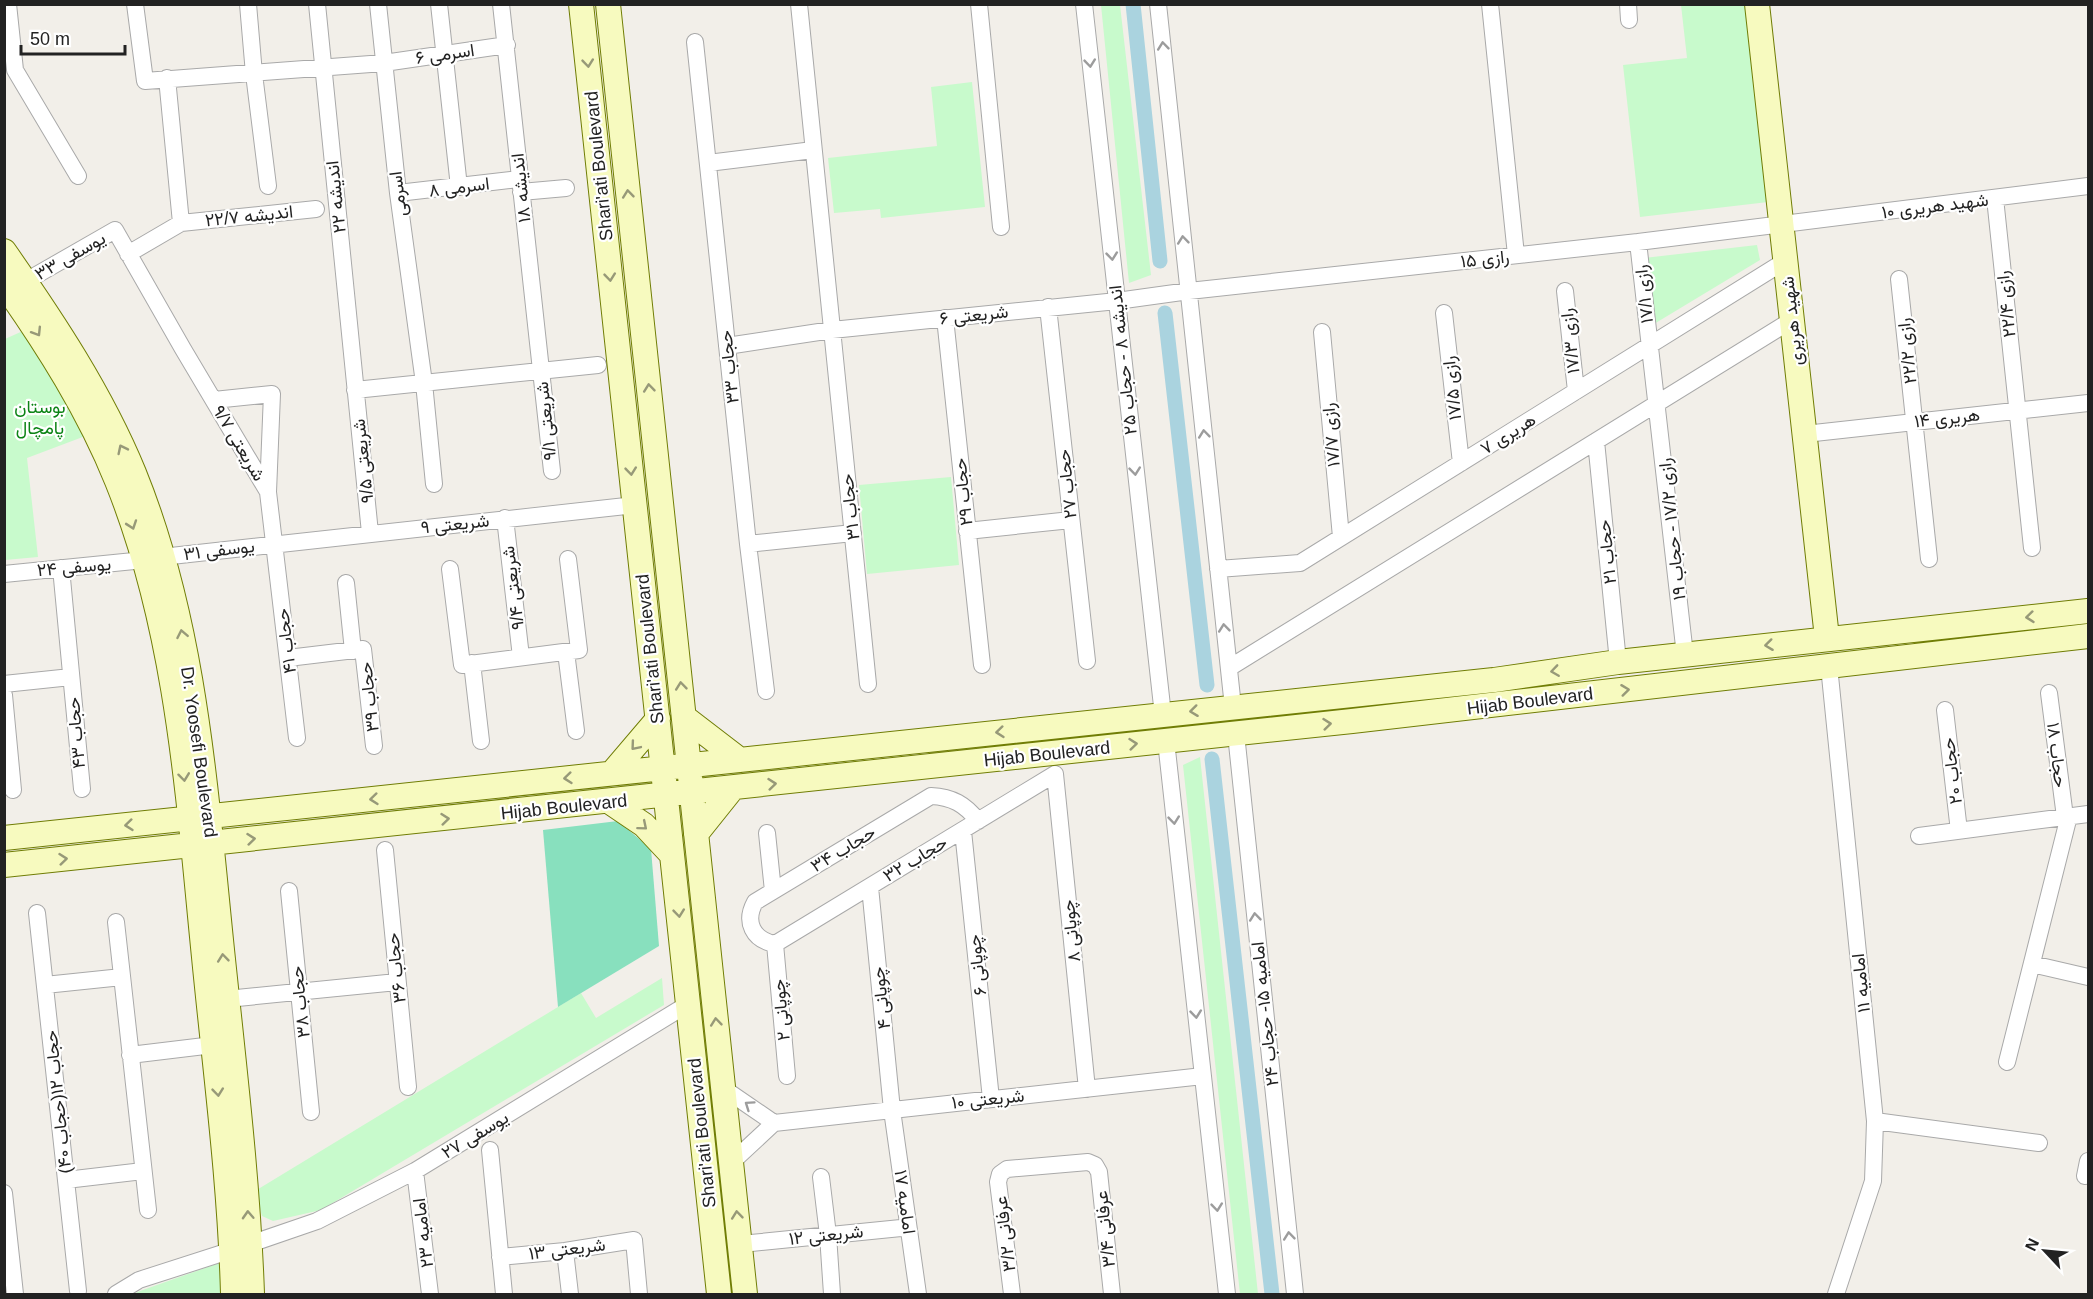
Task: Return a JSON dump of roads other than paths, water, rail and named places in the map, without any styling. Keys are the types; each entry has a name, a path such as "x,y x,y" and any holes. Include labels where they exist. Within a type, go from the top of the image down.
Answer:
{"main road":[{"name":"Shari'ati Boulevard","path":"581,4 719,1294"},
{"name":"Shari'ati Boulevard","path":"608,4 745,1294"},
{"name":"شهید هریری","path":"1757,4 1827,638"},
{"name":"Dr. Yoosefi Boulevard","path":"4,251 15,282 67,344 97,395 134,473 153,559 181,629 193,701 202,845 227,999 247,1192 233,1294"},
{"name":"Hijab Boulevard","path":"4,838 1494,680 1618,662 2088,611"},
{"name":"Hijab Boulevard","path":"4,865 1236,734 2088,636"},
{"path":"1494,680 1496,705"},
{"path":"684,717 740,760"},
{"path":"612,773 658,719"},
{"path":"696,834 732,789"},
{"path":"610,802 644,825 672,855"},
{"name":"Dr. Yoosefi Boulevard","path":"202,845 213,1045 241,1247 252,1294"}],"street":[{"path":"8,4 15,70 78,176"},
{"name":"اسرمی ۶","path":"135,4 145,81 384,63 507,45"},
{"path":"248,4 268,186"},
{"name":"اندیشه ۲۲","path":"317,4 355,390"},
{"name":"اسرمی","path":"378,4 398,193 424,383 434,484"},
{"path":"439,4 459,187"},
{"name":"اندیشه ۱۸","path":"501,4 541,371"},
{"name":"حجاب ۳۱","path":"799,4 868,684"},
{"path":"979,4 1001,227"},
{"name":"اندیشه ۸ - حجاب ۲۵","path":"1084,4 1163,715"},
{"path":"1158,4 1233,707"},
{"path":"1490,4 1516,255"},
{"name":"حجاب ۳۳","path":"695,42 748,544 766,690"},
{"path":"128,254 181,223 167,78"},
{"path":"708,163 813,150"},
{"name":"شهید هریری ۱۰","path":"1781,226 2088,186"},
{"name":"اسرمی ۸","path":"398,193 459,187 566,188"},
{"name":"رازی ۲۲/۴","path":"1995,198 2032,549"},
{"name":"اندیشه ۲۲/۷","path":"181,223 316,209"},
{"name":"رازی ۱۵","path":"1117,301 1189,291 1781,226"},
{"name":"شریعتی ۹/۷","path":"115,230 268,492 275,544"},
{"name":"یوسفی ۳۳","path":"15,282 115,230"},
{"name":"رازی ۱۷/۱","path":"1638,243 1649,346 1658,403"},
{"name":"هریری ۷","path":"1218,569 1300,562 1785,261"},
{"name":"رازی ۲۲/۲","path":"1899,279 1929,559"},
{"name":"رازی ۱۷/۳","path":"1565,291 1576,392"},
{"name":"شریعتی ۶","path":"727,346 832,330 1117,301"},
{"name":"حجاب ۲۷","path":"1048,307 1087,661"},
{"name":"رازی ۱۷/۵","path":"1444,313 1461,463"},
{"name":"حجاب ۲۹","path":"945,318 982,665"},
{"path":"1229,668 1792,321"},
{"name":"رازی ۱۷/۷","path":"1322,332 1341,537"},
{"path":"355,390 598,365"},
{"name":"شریعتی ۹/۱","path":"541,371 552,471"},
{"name":"شریعتی ۹/۵","path":"355,390 370,533"},
{"path":"214,400 272,394 268,492"},
{"name":"رازی ۱۷/۲ - حجاب ۱۹","path":"1658,403 1685,655"},
{"name":"هریری ۱۴","path":"1804,434 2088,403"},
{"name":"حجاب ۲۱","path":"1596,441 1618,662"},
{"name":"شریعتی ۹","path":"275,544 635,505"},
{"name":"شریعتی ۹/۴","path":"505,518 521,657"},
{"path":"967,531 1071,520"},
{"path":"748,544 853,532"},
{"name":"یوسفی ۳۱","path":"153,559 275,544"},
{"name":"حجاب ۴۱","path":"275,544 297,738"},
{"name":"یوسفی ۲۴","path":"4,574 153,559"},
{"path":"450,569 462,665 579,650 568,559"},
{"name":"حجاب ۴۳","path":"61,568 81,789"},
{"name":"حجاب ۳۹","path":"346,583 374,746"},
{"path":"288,658 358,650"},
{"path":"566,652 576,731"},
{"path":"472,663 481,741"},
{"name":"امامیه ۱۱","path":"1829,666 1875,1121 1873,1181 1836,1294"},
{"path":"4,684 71,677"},
{"name":"حجاب ۱۸","path":"2049,693 2067,817"},
{"path":"4,695 13,790"},
{"name":"حجاب ۲۰","path":"1945,710 1959,831"},
{"name":"امامیه ۱۵- حجاب ۲۴","path":"1236,734 1295,1294"},
{"path":"1166,741 1227,1294"},
{"name":"حجاب ۳۲","path":"775,944 1055,774"},
{"name":"چوپانی ۸","path":"1055,774 1087,1089"},
{"name":"حجاب ۳۴","path":"775,944 760,939 750,926 749,917 755,902 773,891 931,796 945,797 958,802 978,821"},
{"path":"1919,836 2088,814"},
{"path":"2007,1062 2067,817"},
{"name":"چوپانی ۶","path":"963,831 991,1099"},
{"path":"767,833 773,891"},
{"name":"حجاب ۳۶","path":"385,850 408,1087"},
{"name":"چوپانی ۴","path":"870,887 892,1110"},
{"name":"حجاب ۳۸","path":"289,891 311,1112"},
{"name":"حجاب ۱۲(حجاب ۴۰)","path":"37,913 78,1292"},
{"path":"116,922 148,1210"},
{"name":"چوپانی ۲","path":"775,944 787,1076"},
{"path":"2032,964 2088,977"},
{"path":"45,985 122,976"},
{"path":"227,999 398,982"},
{"name":"یوسفی ۲۷","path":"116,1294 139,1280 317,1221 415,1171 688,1004"},
{"path":"130,1055 213,1045"},
{"name":"شریعتی ۱۰","path":"774,1123 1203,1076"},
{"path":"723,1088 774,1123 731,1162"},
{"name":"امامیه ۱۷","path":"892,1110 918,1294"},
{"path":"1875,1121 2039,1143"},
{"path":"490,1150 504,1294"},
{"name":"عرفانی ۳/۲","path":"1012,1294 998,1182 1000,1174 1007,1169 1088,1162 1095,1165"},
{"name":"عرفانی ۳/۴","path":"1095,1165 1099,1172 1112,1294"},
{"path":"66,1180 143,1171"},
{"name":"امامیه ۲۳","path":"415,1171 430,1294"},
{"path":"821,1177 832,1294"},
{"path":"4,1193 15,1294"},
{"name":"شریعتی ۱۲","path":"752,1243 901,1228"},
{"name":"شریعتی ۱۳","path":"500,1257 565,1251 634,1240 639,1294"},
{"path":"565,1251 570,1294"}],"waterway":[{"path":"1133,4 1160,261"},
{"path":"1165,313 1207,685"},
{"path":"1212,759 1272,1294"}],"park label":[{"name":"بوستان پامچال","path":"40,417"}]}
